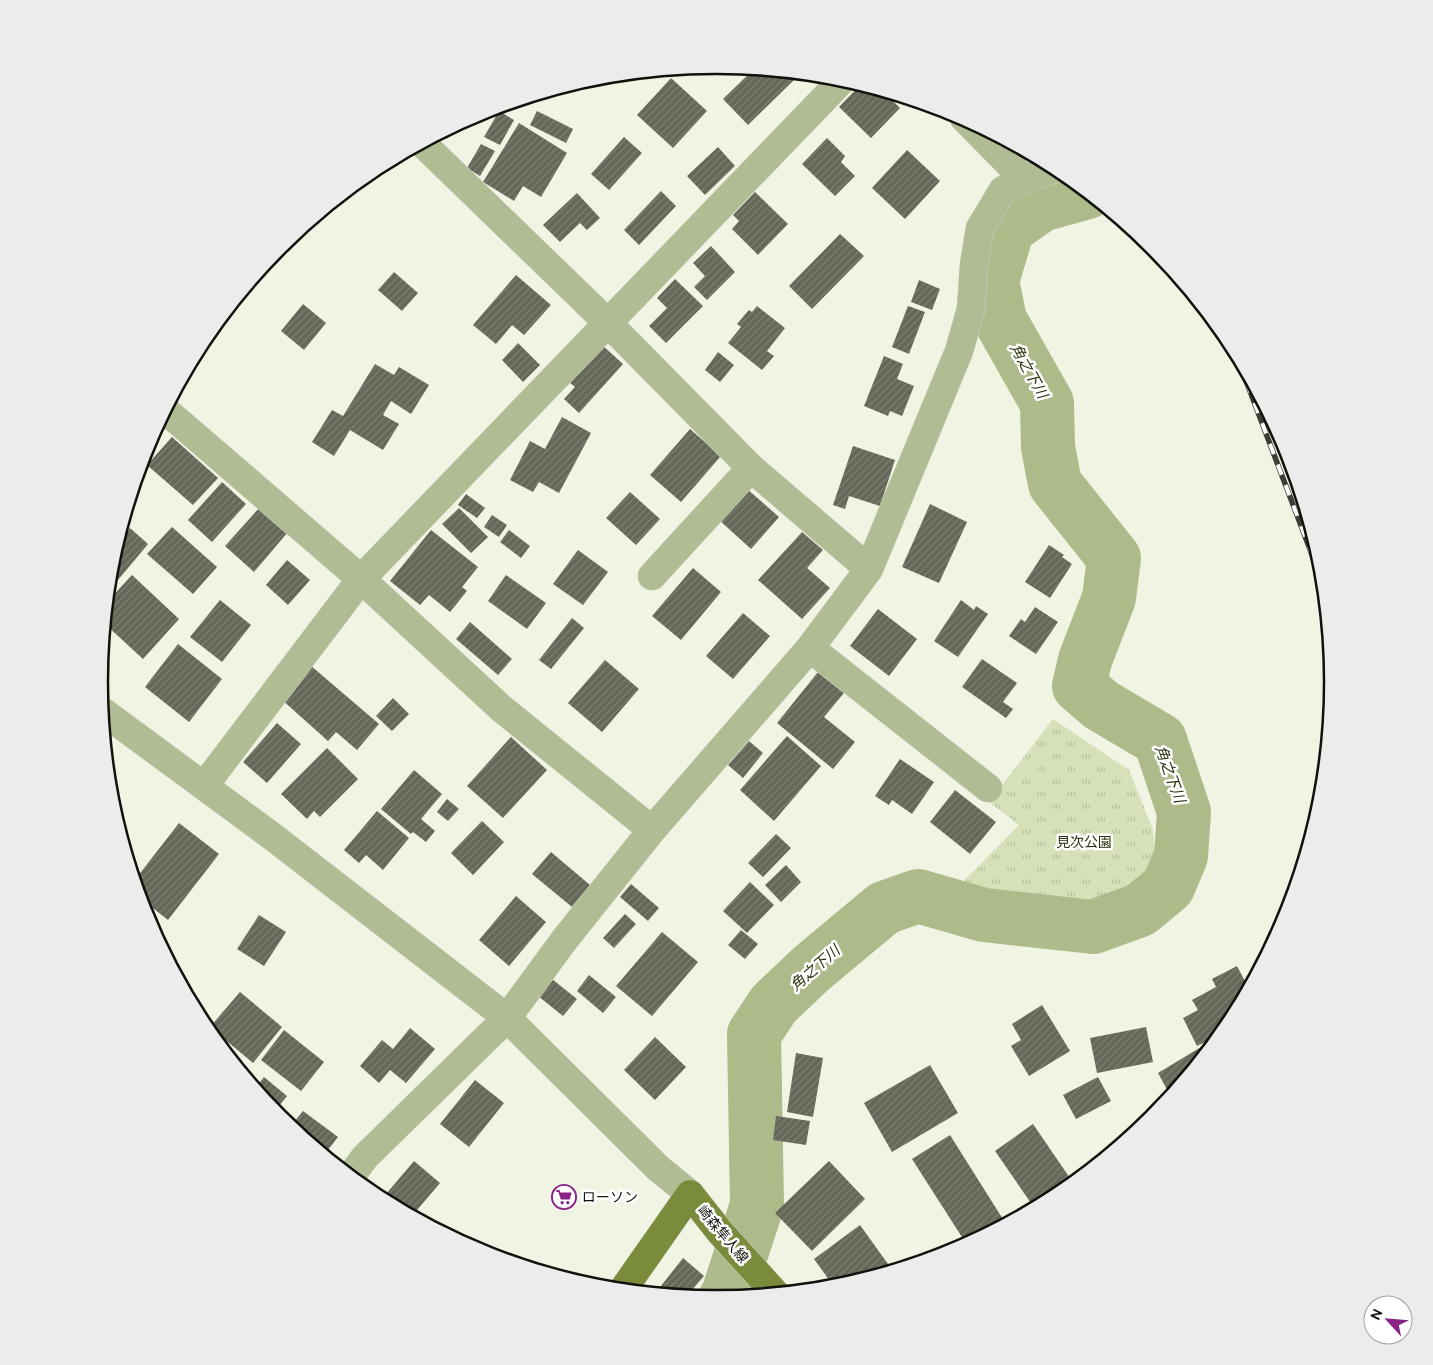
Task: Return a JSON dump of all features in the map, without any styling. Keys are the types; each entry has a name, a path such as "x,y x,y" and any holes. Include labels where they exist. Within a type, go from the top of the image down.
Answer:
{"main road":[{"name":"崎森隼人線","path":"627,1284 690,1194 771,1288"}],"street":[{"path":"204,786 361,580 837,85"},
{"path":"980,134 1024,179"},
{"path":"427,147 608,323 751,468 869,569"},
{"path":"354,1171 365,1158 507,1018 565,939 652,830 810,648 869,569 960,351 972,309 974,265 980,228 1004,190 1024,179 1047,171"},
{"path":"170,415 361,580 502,709 652,830"},
{"path":"652,576 751,468"},
{"path":"810,648 988,788"},
{"path":"109,716 273,837 507,1018 658,1168 690,1194"}],"green space":[{"name":"見次公園","path":"1053,719 1129,770 1153,830 1156,860 1132,893 1104,908 1078,917 1036,914 959,886 1019,825 989,802"}],"building":[{"path":"748,75 794,80 748,125 723,99"},
{"path":"671,78 707,111 673,148 637,115"},
{"path":"856,90 892,100 900,108 871,138 839,107"},
{"path":"537,111 573,129 566,143 530,125"},
{"path":"502,113 514,120 500,145 484,137 497,115"},
{"path":"519,123 567,153 541,197 523,186 514,201 483,182"},
{"path":"624,137 642,153 609,190 591,174"},
{"path":"827,138 845,156 841,162 855,176 835,196 802,164"},
{"path":"481,144 495,151 480,176 467,168"},
{"path":"718,147 735,166 705,195 687,176"},
{"path":"907,150 940,181 905,219 872,188"},
{"path":"661,191 676,206 639,245 624,230"},
{"path":"755,192 788,224 758,255 732,229 739,221 733,215"},
{"path":"577,193 600,218 587,230 580,223 560,242 543,225"},
{"path":"840,234 864,256 812,309 789,286"},
{"path":"711,246 735,272 707,300 694,287 705,276 693,263"},
{"path":"394,272 418,293 402,311 378,290"},
{"path":"516,275 551,305 524,335 512,325 496,344 473,325"},
{"path":"675,279 703,306 666,343 649,326 667,308 657,298"},
{"path":"919,280 940,289 932,310 911,302"},
{"path":"303,304 326,323 304,350 281,331"},
{"path":"757,306 785,328 767,351 774,356 762,370 728,343 741,327 737,324 749,310 752,312"},
{"path":"908,306 925,312 909,354 892,347"},
{"path":"518,343 540,365 523,382 502,360"},
{"path":"601,344 623,364 579,413 564,399 575,387 568,381"},
{"path":"718,352 734,365 720,382 705,370"},
{"path":"884,356 903,364 897,379 914,386 902,416 890,411 888,416 864,406"},
{"path":"375,364 394,375 399,367 429,385 411,414 391,401 383,415 399,424 383,450 350,430 334,456 312,442 332,410 343,416"},
{"path":"562,417 591,433 559,493 539,482 533,492 510,480 530,441 545,449"},
{"path":"690,429 721,456 681,502 650,475"},
{"path":"172,437 218,478 193,505 148,466"},
{"path":"853,446 895,460 880,506 849,496 845,509 833,505"},
{"path":"222,482 246,504 212,542 188,520"},
{"path":"746,488 779,517 751,549 718,519"},
{"path":"630,492 660,519 636,545 606,518"},
{"path":"466,494 485,508 477,518 458,505"},
{"path":"930,504 967,522 939,583 902,567"},
{"path":"260,507 288,532 254,572 225,546"},
{"path":"459,508 488,537 471,553 442,524"},
{"path":"492,515 507,525 499,537 484,527"},
{"path":"172,527 217,567 193,594 147,554"},
{"path":"130,528 148,544 116,582 119,564 126,533"},
{"path":"431,530 478,567 462,587 467,591 450,612 429,595 420,605 390,581"},
{"path":"509,530 530,546 521,558 500,542"},
{"path":"802,532 823,550 807,568 830,588 802,619 758,580"},
{"path":"1049,545 1064,555 1062,557 1072,564 1050,598 1025,582"},
{"path":"578,550 608,572 583,605 553,584"},
{"path":"287,560 310,580 288,605 266,585"},
{"path":"693,568 721,592 681,640 652,616"},
{"path":"132,575 179,619 143,659 110,629 114,594"},
{"path":"506,575 546,603 527,629 488,601"},
{"path":"220,600 251,625 222,662 190,637"},
{"path":"961,600 974,610 976,606 988,614 958,657 934,641"},
{"path":"1035,607 1058,622 1036,654 1009,636 1021,619 1025,622"},
{"path":"878,609 917,639 889,676 850,646"},
{"path":"743,613 770,636 733,679 706,656"},
{"path":"572,618 584,628 551,669 539,660"},
{"path":"470,622 512,659 498,675 456,639"},
{"path":"178,644 222,679 189,722 145,687"},
{"path":"982,659 1017,683 1003,702 1013,709 1006,718 962,687"},
{"path":"605,660 639,689 602,732 568,703"},
{"path":"310,665 379,724 357,750 336,732 328,741 281,699"},
{"path":"818,672 844,693 824,717 855,742 833,769 777,723"},
{"path":"393,698 409,714 392,731 376,716"},
{"path":"277,723 301,744 267,783 243,762"},
{"path":"787,736 821,766 774,821 740,790"},
{"path":"511,737 547,770 503,818 467,786"},
{"path":"749,741 763,753 743,778 728,765"},
{"path":"327,748 358,779 320,817 314,811 307,819 281,794"},
{"path":"900,759 934,782 912,814 892,800 889,805 875,796"},
{"path":"414,770 442,794 421,819 435,831 426,842 413,832 411,834 381,809"},
{"path":"955,790 996,822 970,854 930,822"},
{"path":"447,799 459,809 448,821 437,812"},
{"path":"377,811 409,838 383,870 366,855 359,863 344,850"},
{"path":"482,821 504,842 473,875 451,853"},
{"path":"179,823 219,854 168,920 151,906 139,875"},
{"path":"776,834 791,848 763,877 748,863"},
{"path":"551,852 590,885 572,907 532,874"},
{"path":"786,865 801,882 781,902 765,885"},
{"path":"750,882 774,905 747,933 723,911"},
{"path":"631,884 659,908 648,921 620,897"},
{"path":"516,896 546,922 509,966 479,940"},
{"path":"625,914 636,924 614,948 603,938"},
{"path":"259,915 286,932 264,966 237,949"},
{"path":"741,930 758,944 745,959 728,945"},
{"path":"662,932 698,962 652,1016 616,986"},
{"path":"1237,966 1246,983 1232,1007 1227,1009 1229,1012 1209,1040 1197,1046 1183,1018 1198,1010 1192,1000 1216,987 1212,979"},
{"path":"589,975 616,997 603,1013 577,991"},
{"path":"552,979 577,999 563,1016 538,996"},
{"path":"240,992 282,1027 253,1063 222,1037 212,1024"},
{"path":"1042,1005 1070,1051 1029,1076 1011,1046 1021,1040 1012,1024"},
{"path":"1146,1027 1153,1062 1097,1073 1090,1038"},
{"path":"410,1028 435,1049 406,1083 390,1070 379,1083 360,1066 382,1040 393,1049"},
{"path":"284,1030 324,1062 301,1091 261,1060"},
{"path":"655,1037 686,1067 655,1100 624,1070"},
{"path":"1206,1044 1168,1091 1158,1073"},
{"path":"796,1053 823,1058 813,1117 787,1112"},
{"path":"930,1065 958,1113 892,1152 864,1103"},
{"path":"264,1077 287,1096 279,1106 259,1084"},
{"path":"1098,1077 1111,1101 1076,1119 1063,1095"},
{"path":"475,1080 504,1103 469,1147 440,1124"},
{"path":"303,1111 338,1137 328,1150 295,1121"},
{"path":"776,1116 810,1121 806,1145 773,1140"},
{"path":"1033,1124 1070,1178 1031,1204 995,1151"},
{"path":"950,1135 1003,1219 963,1239 912,1159"},
{"path":"414,1161 440,1183 416,1212 386,1194"},
{"path":"829,1161 865,1199 812,1251 775,1213"},
{"path":"860,1225 889,1266 830,1281 814,1259"},
{"path":"683,1258 704,1276 692,1290 659,1288"}],"waterway":[{"name":"角之下川","path":"729,1291 757,1205 754,1034 774,1004 812,968 884,908 918,896 984,915 1093,927 1140,910 1168,887 1181,856 1184,812 1160,740 1101,705 1079,686 1085,660 1109,598 1114,558 1055,484 1048,447 1047,403 1000,320 992,281 1008,228 1041,205 1079,194"}],"railway":[{"path":"1248,386 1312,554"}],"place":[{"name":"ローソン","path":"564,1197"}]}
